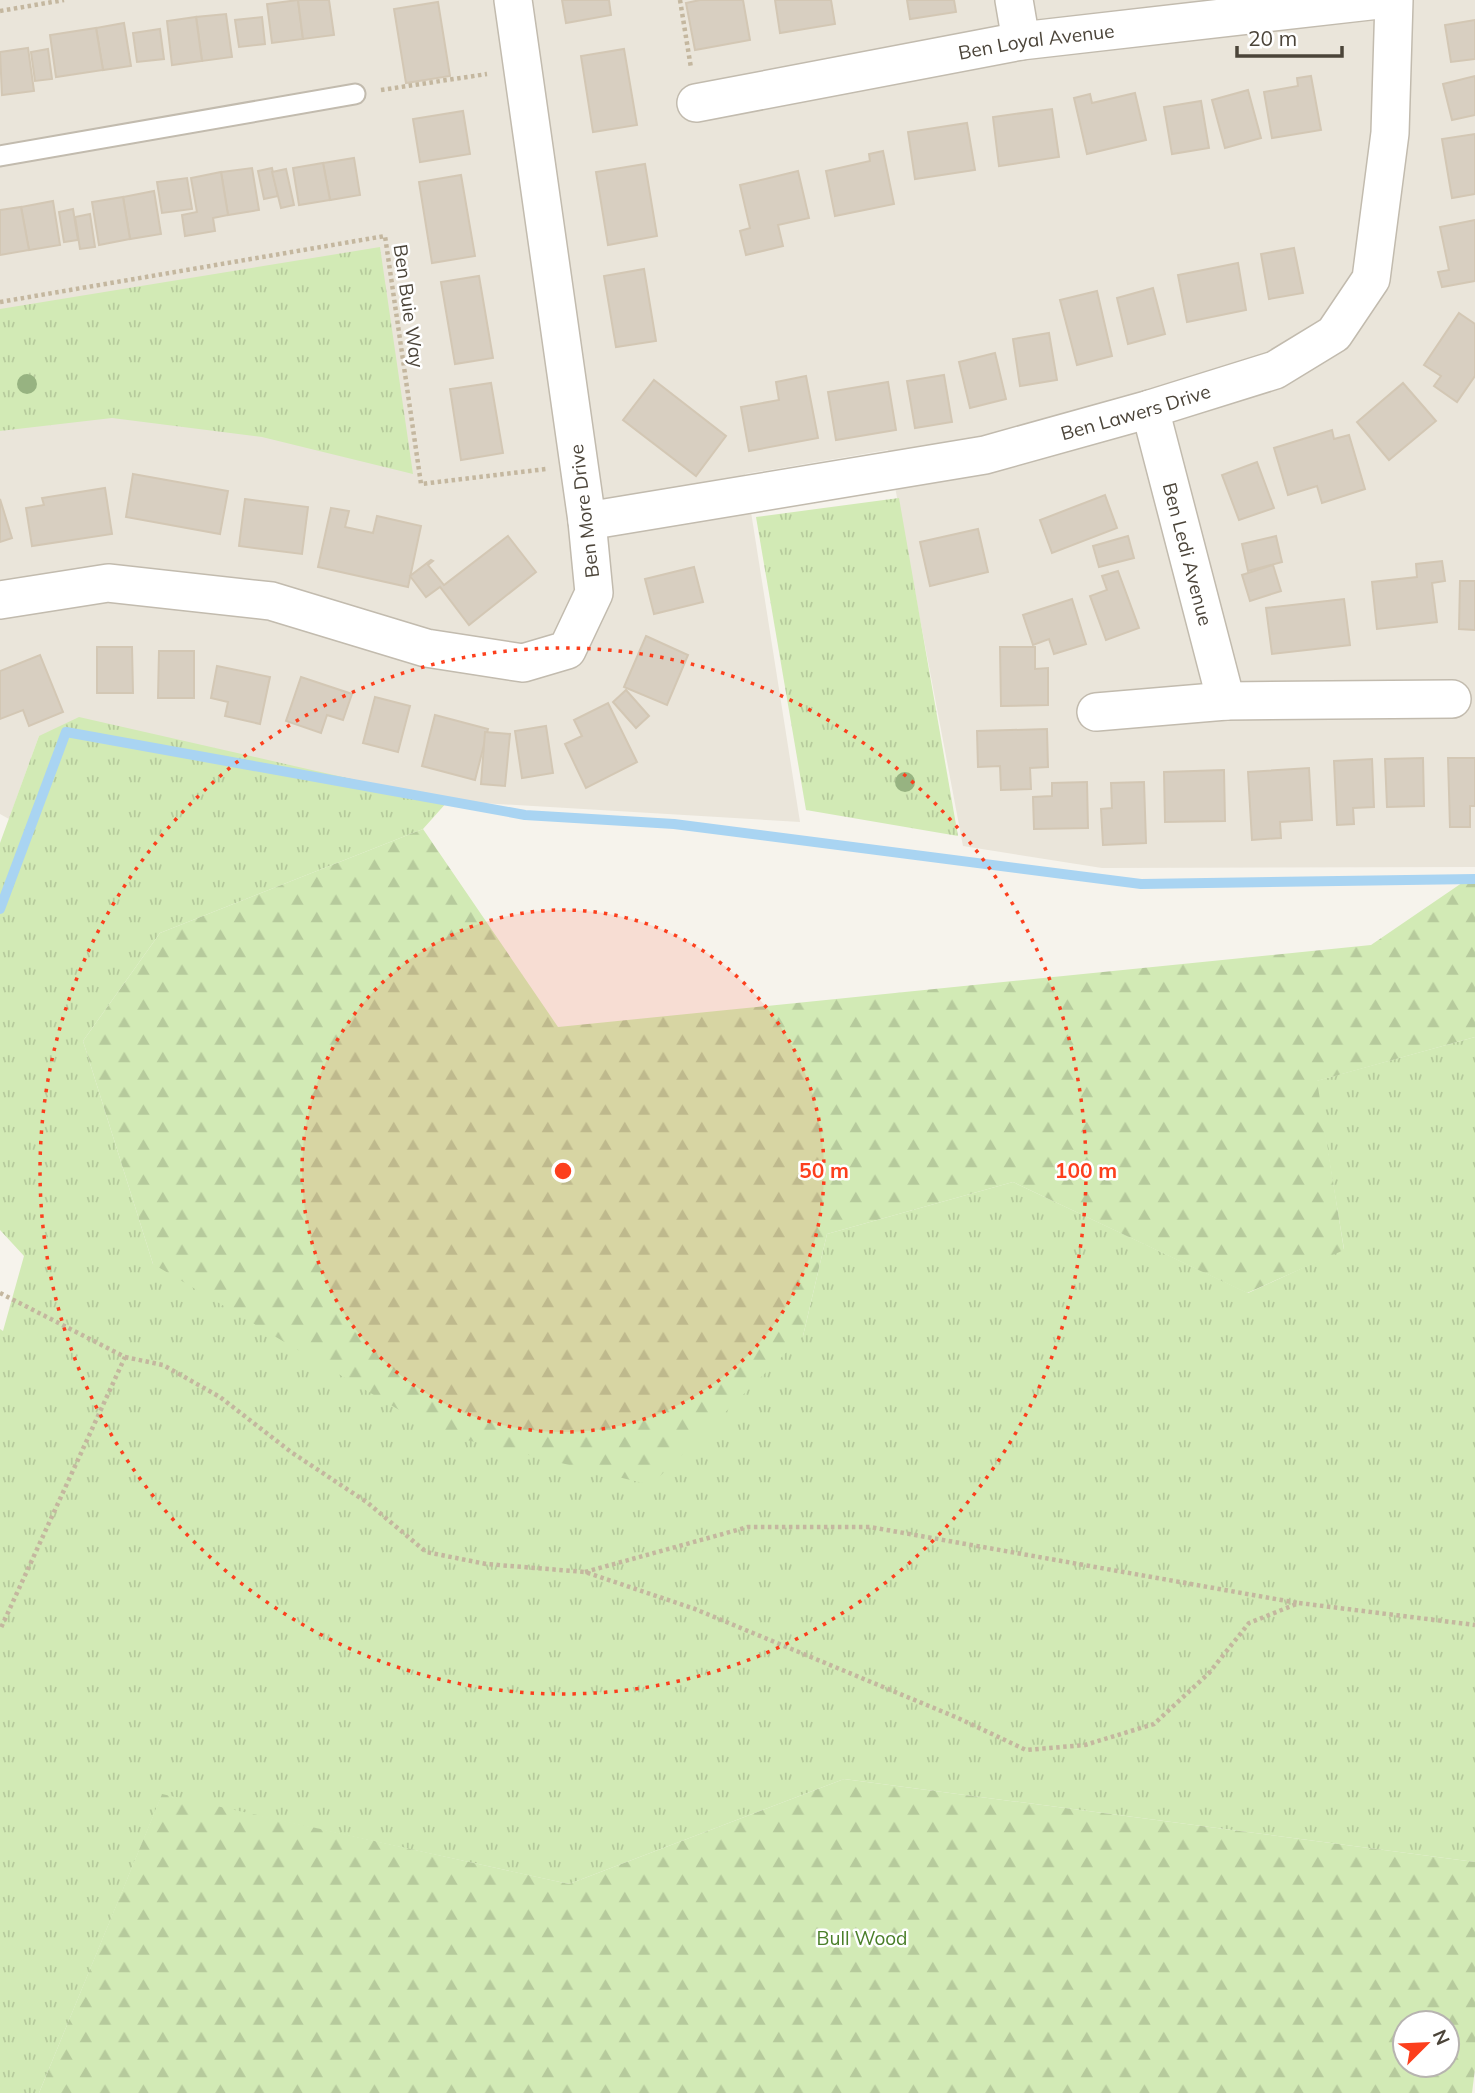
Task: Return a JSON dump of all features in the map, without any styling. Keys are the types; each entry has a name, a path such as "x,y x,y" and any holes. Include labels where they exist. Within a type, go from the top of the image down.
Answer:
{"street":[{"name":"Ben More Drive","path":"0,600 108,583 271,601 426,649 523,663 567,650 594,593 587,521 513,0"},
{"path":"1014,0 1021,41"},
{"name":"Ben Loyal Avenue","path":"696,103 1021,41 1379,0"},
{"name":"Ben Lawers Drive","path":"587,521 985,454 1150,409 1275,370 1334,334 1371,279 1390,133 1394,0"},
{"name":"Ben Ledi Avenue","path":"1150,409 1226,701"},
{"path":"1096,712 1226,701 1452,698"}],"lane":[{"path":"0,156 355,94"}],"path":[{"path":"0,11 64,0"},
{"path":"680,0 696,103"},
{"path":"355,94 522,69"},
{"name":"Ben Buie Way","path":"0,302 385,236 421,484 579,466"},
{"path":"0,1293 125,1357 163,1365 220,1397 291,1452 368,1503 426,1552 485,1564 585,1572 695,1609 932,1707 1026,1750 1085,1745 1154,1724 1209,1673 1249,1623 1299,1603"},
{"path":"0,1630 125,1357"},
{"path":"585,1572 748,1527 870,1527 1299,1603 1473,1626"}],"shaded area":[{"path":"0,0 1475,0 1475,867 1102,868 963,846 888,450 745,474 800,822 448,801 39,736 9,819 0,814"}],"green space":[{"path":"380,247 413,474 262,437 112,418 0,431 0,309"},
{"path":"899,498 958,836 806,810 756,517"},
{"path":"79,717 448,801 423,829 160,933 83,1041 153,1264 803,1336 827,1234 1013,1182 1248,1293 1344,1249 1316,1081 1475,1037 1475,1862 844,1779 569,1884 162,1795 39,2093 0,2093 0,1329 3,1331 24,1256 0,1230 0,843 39,736"},
{"path":"423,829 558,1027 1371,945 1475,874 1475,1037 1317,1081 1344,1250 1247,1293 1013,1182 827,1234 803,1336 651,1485 438,1433 153,1264 83,1041 160,933"},
{"name":"Bull Wood","path":"844,1779 1475,1862 1475,2069 1472,2093 39,2093 162,1794 569,1884"}],"building":[{"path":"298,0 303,39 272,43 267,4"},
{"path":"298,0 329,0 334,35 303,39"},
{"path":"562,0 609,0 611,15 566,23"},
{"path":"700,0 743,0 750,40 695,50 686,3"},
{"path":"775,0 831,0 835,24 780,33"},
{"path":"907,0 954,0 956,12 910,19"},
{"path":"438,2 450,76 406,83 394,9"},
{"path":"226,14 232,57 202,61 196,17"},
{"path":"196,17 202,61 172,65 167,21"},
{"path":"262,17 265,44 239,47 235,20"},
{"path":"1475,20 1475,59 1451,62 1445,25"},
{"path":"124,23 131,66 103,70 96,28"},
{"path":"96,28 103,70 56,77 50,35"},
{"path":"160,29 164,59 137,62 133,33"},
{"path":"28,48 34,91 2,95 0,52"},
{"path":"48,49 52,79 35,81 31,52"},
{"path":"624,49 637,125 593,132 581,56"},
{"path":"1311,76 1321,130 1272,138 1264,92 1298,86 1297,78"},
{"path":"1475,76 1475,115 1452,120 1443,84"},
{"path":"1248,90 1261,138 1225,148 1212,100"},
{"path":"1135,93 1146,140 1087,154 1074,98 1090,94 1092,103"},
{"path":"1201,101 1209,148 1172,154 1164,107"},
{"path":"1052,109 1059,157 999,166 993,117"},
{"path":"463,111 470,154 420,162 413,119"},
{"path":"967,123 975,170 915,179 908,132"},
{"path":"1475,134 1475,194 1452,198 1442,139"},
{"path":"883,151 894,204 835,216 826,171 870,161 869,154"},
{"path":"354,158 360,195 330,200 323,163"},
{"path":"323,163 330,200 299,205 293,168"},
{"path":"645,164 657,236 608,245 596,172"},
{"path":"252,168 259,210 228,215 221,172"},
{"path":"272,168 278,196 264,199 258,171"},
{"path":"286,169 294,205 281,208 272,172"},
{"path":"798,171 809,218 778,225 783,246 746,255 740,231 750,228 740,185"},
{"path":"221,172 228,215 213,218 215,231 185,236 182,215 197,212 191,178"},
{"path":"461,175 475,256 432,263 419,182"},
{"path":"187,178 192,209 162,213 157,182"},
{"path":"154,191 161,234 130,239 123,197"},
{"path":"123,197 130,239 99,245 92,202"},
{"path":"53,201 60,245 29,250 21,207"},
{"path":"21,207 29,250 0,255 0,210"},
{"path":"73,209 78,240 64,242 59,212"},
{"path":"90,214 95,247 80,249 75,217"},
{"path":"1475,220 1475,281 1442,287 1438,272 1449,270 1440,227"},
{"path":"1294,248 1303,293 1269,299 1261,254"},
{"path":"1238,263 1246,310 1187,322 1178,275"},
{"path":"644,269 656,341 616,347 604,276"},
{"path":"479,276 493,358 455,364 441,282"},
{"path":"1153,288 1165,334 1128,344 1117,298"},
{"path":"1097,291 1112,356 1077,365 1060,300"},
{"path":"1459,313 1475,324 1475,376 1457,402 1434,386 1441,376 1424,365"},
{"path":"1049,333 1057,380 1020,386 1013,339"},
{"path":"995,353 1006,399 970,408 959,362"},
{"path":"944,375 952,422 915,428 907,381"},
{"path":"806,376 818,438 749,451 741,407 779,400 776,382"},
{"path":"654,380 726,436 696,476 623,420"},
{"path":"888,382 896,430 836,440 828,392"},
{"path":"491,383 503,453 461,460 450,389"},
{"path":"1403,383 1436,421 1389,460 1357,422"},
{"path":"1332,430 1334,439 1349,435 1365,489 1322,503 1317,486 1288,495 1274,448"},
{"path":"1257,462 1274,508 1239,520 1222,475"},
{"path":"133,474 228,491 220,534 126,517"},
{"path":"105,488 112,534 32,546 26,508 44,505 42,498"},
{"path":"1105,495 1117,528 1052,553 1040,520"},
{"path":"0,499 12,538 0,542"},
{"path":"245,499 308,507 302,554 239,546"},
{"path":"331,508 349,511 345,527 373,533 377,516 421,526 408,587 318,567"},
{"path":"978,529 988,572 930,586 920,542"},
{"path":"508,536 536,572 469,625 440,587 426,597 410,576 431,560 433,561 428,565 444,585"},
{"path":"1128,536 1134,558 1099,567 1093,546"},
{"path":"1276,536 1282,562 1248,571 1242,544"},
{"path":"1442,561 1445,581 1432,583 1437,622 1377,629 1372,582 1417,577 1416,564"},
{"path":"1273,565 1281,591 1250,601 1242,575"},
{"path":"694,567 703,602 654,614 645,579"},
{"path":"1118,571 1139,628 1106,640 1090,596 1107,590 1102,576"},
{"path":"1460,581 1475,581 1475,630 1459,629"},
{"path":"1072,599 1086,644 1054,654 1049,639 1033,645 1023,615"},
{"path":"1344,599 1350,645 1272,654 1266,608"},
{"path":"646,636 688,655 667,705 624,687"},
{"path":"97,647 132,647 133,693 97,693"},
{"path":"1000,647 1035,647 1035,669 1048,668 1048,705 1001,706"},
{"path":"159,651 194,651 194,698 158,698"},
{"path":"40,655 63,712 29,726 23,710 0,719 0,671"},
{"path":"217,666 270,677 260,724 225,716 228,702 211,698"},
{"path":"301,677 352,694 343,720 327,715 321,733 286,721"},
{"path":"626,690 649,716 636,728 613,702"},
{"path":"375,697 410,706 398,752 363,743"},
{"path":"608,703 637,762 586,788 565,744 582,736 574,720"},
{"path":"435,715 488,729 475,780 422,766"},
{"path":"546,726 553,773 522,778 515,731"},
{"path":"1047,729 1048,767 1030,768 1031,789 1001,790 1000,766 978,767 977,731"},
{"path":"485,732 510,734 505,786 481,784"},
{"path":"1423,758 1424,806 1387,807 1385,759"},
{"path":"1448,758 1475,758 1475,806 1470,806 1470,827 1450,827"},
{"path":"1372,759 1374,807 1353,808 1354,824 1337,825 1334,761"},
{"path":"1309,768 1312,820 1280,822 1281,838 1252,840 1248,772"},
{"path":"1224,770 1225,821 1165,822 1164,772"},
{"path":"1087,782 1088,828 1034,829 1033,797 1052,796 1052,783"},
{"path":"1144,782 1146,843 1103,845 1101,809 1112,808 1111,783"}],"waterway":[{"path":"0,909 66,732 525,815 674,824 1141,884 1475,879"}]}
